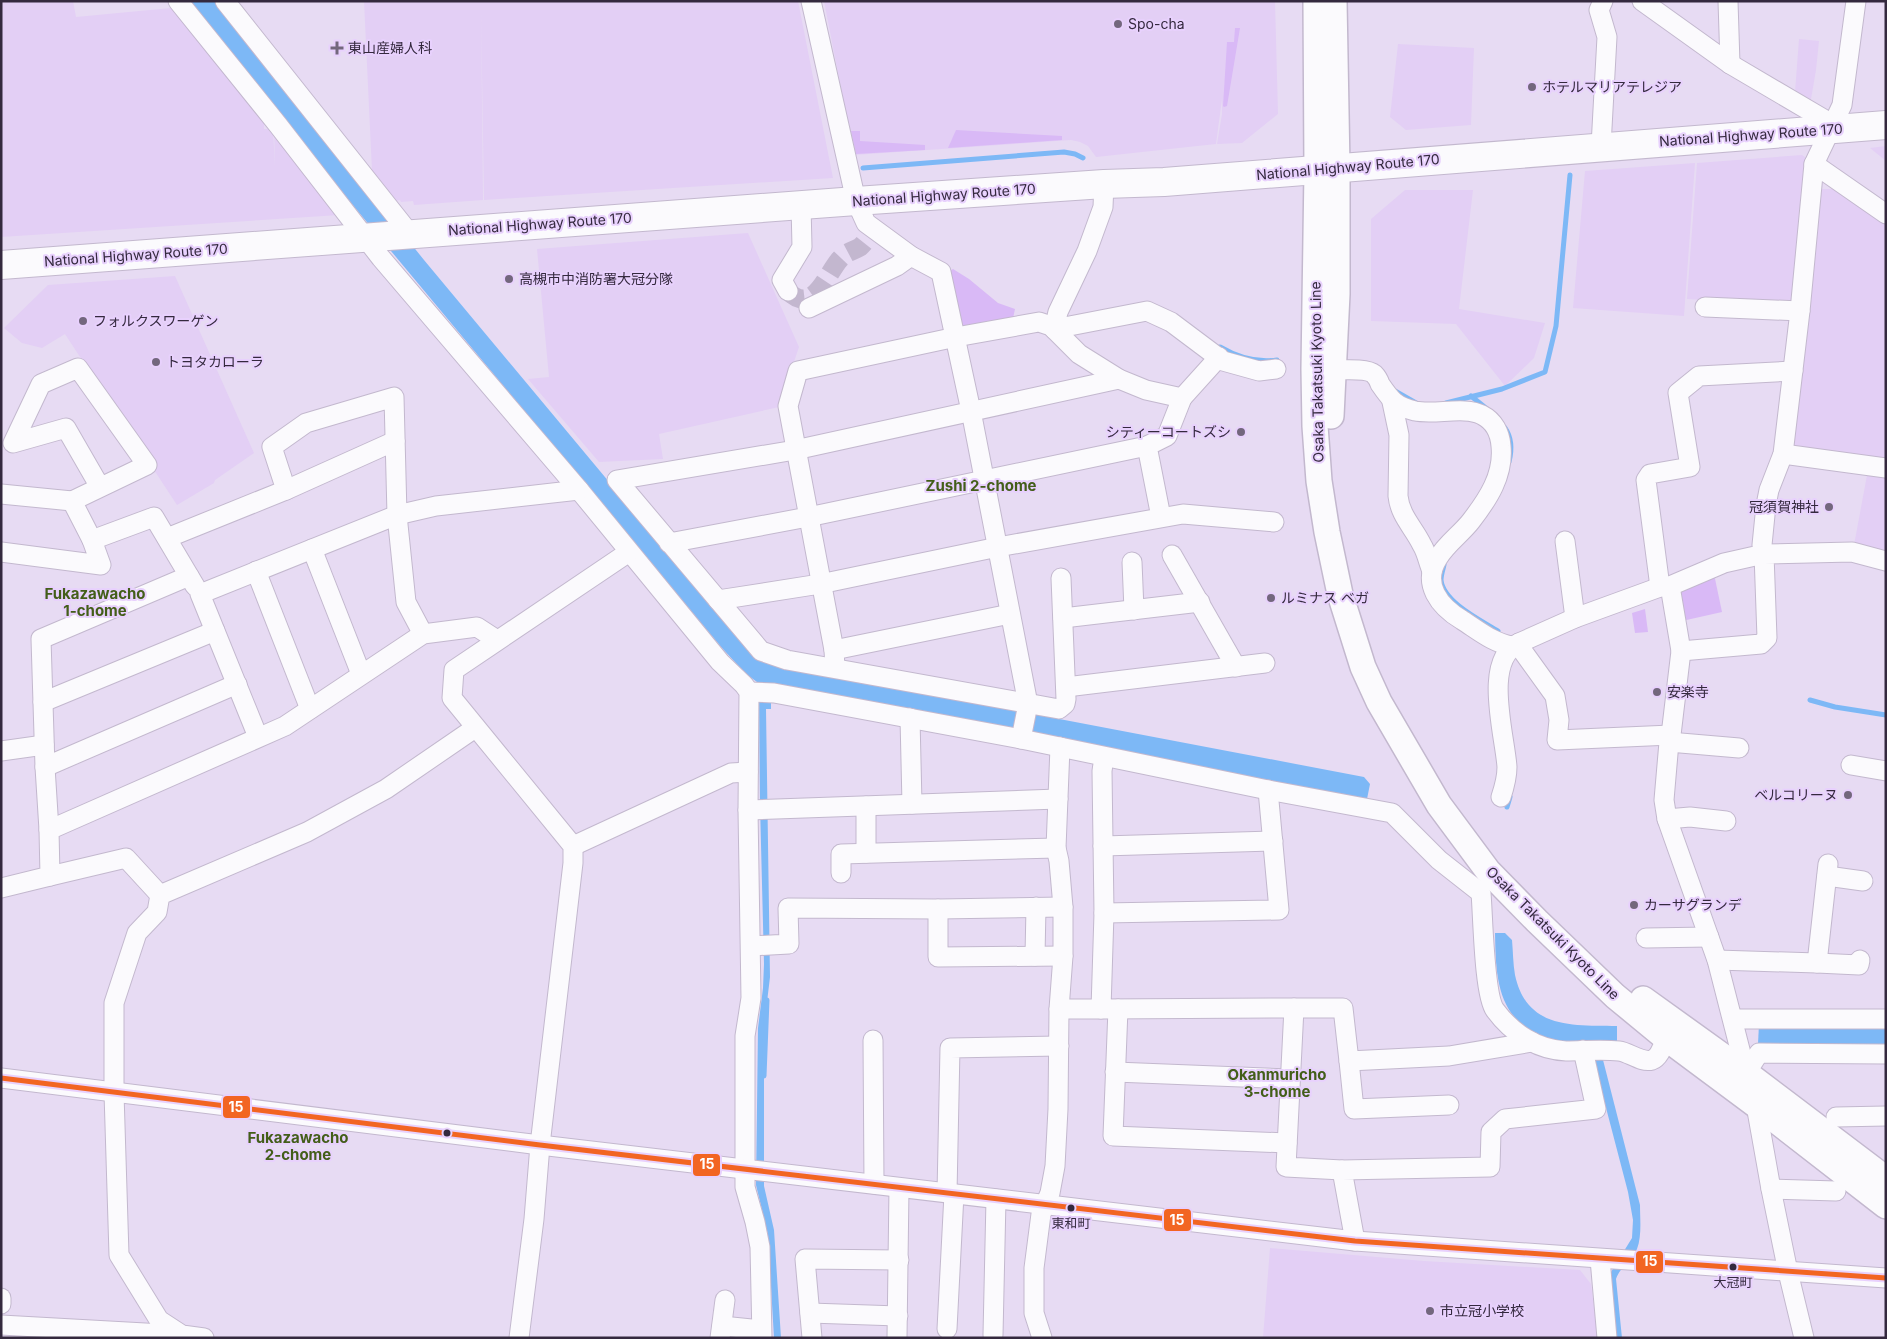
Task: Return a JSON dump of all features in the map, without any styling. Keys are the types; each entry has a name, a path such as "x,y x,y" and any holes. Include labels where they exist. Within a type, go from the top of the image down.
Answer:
{"highway":[{"name":"National Highway Route 170","path":"1,265 856,201 1104,184 1164,182 1831,127 1886,125"}],"main road":[{"name":"Osaka Takatsuki Kyoto Line","path":"1316,1 1337,294 1331,396 1333,459 1339,511 1346,552 1374,648 1405,721 1448,796 1494,858 1545,912 1629,989 1886,1179"},
{"name":"Osaka Takatsuki Kyoto Line","path":"1334,1 1327,169 1314,369 1315,426 1319,481 1326,532 1340,594 1364,667 1378,702 1435,798 1488,871 1537,921 1615,996 1666,1038 1886,1206"}],"street":[{"path":"178,1 278,125 381,258 579,490 720,662 744,685 760,692 1022,737 1104,757 1392,813 1439,860 1481,893 1489,988 1494,1009 1510,1025 1532,1042 1556,1050 1621,1051 1649,1060 1657,1056 1666,1038"},
{"path":"225,1 410,234"},
{"path":"811,1 856,201 866,222 911,256 941,272 985,479 1028,707 1022,737"},
{"path":"1601,146 1607,37 1599,10 1603,1"},
{"path":"1642,1 1664,10 1730,64 1831,127"},
{"path":"1728,1 1730,64"},
{"path":"1681,651 1761,644 1767,638 1764,554 1762,545 1766,505 1769,490 1783,454 1800,311 1814,164 1842,105 1856,1"},
{"path":"1814,164 1886,214"},
{"path":"1054,329 1058,312 1087,251 1103,207 1104,184"},
{"path":"788,291 782,280 802,246 800,205"},
{"path":"808,308 897,266 911,256"},
{"path":"1705,307 1800,311"},
{"path":"1054,329 1147,311 1171,322 1223,361 1258,371 1276,369"},
{"path":"834,659 788,406 798,371 956,336 1039,322 1051,326 1079,354 1119,379 1146,390 1182,398"},
{"path":"669,543 808,517 1147,446 1167,436 1182,398 1219,357"},
{"path":"1,494 72,501 100,488 147,465 78,368 41,384 13,443 66,428 100,488"},
{"path":"1333,370 1366,371 1374,374 1392,402 1399,435 1398,496 1403,515 1422,544 1432,571 1433,591 1444,607 1500,644 1515,644 1575,618 1665,587 1724,563 1764,554 1852,552 1886,561"},
{"path":"1793,371 1699,376 1678,393 1690,467 1650,474 1646,480 1665,587 1681,651 1664,800 1667,819 1717,960 1746,1074 1756,1105 1788,1272 1804,1338"},
{"path":"1010,614 834,659 787,660 761,651 617,480 795,450 1119,379"},
{"path":"286,490 272,447 306,423 394,396 397,515 406,602 423,634"},
{"path":"1392,402 1413,410 1431,413 1475,412 1494,425 1501,440 1500,468 1493,488 1470,523 1437,558 1432,571"},
{"path":"167,538 286,490 395,441"},
{"path":"1147,446 1161,517"},
{"path":"1783,454 1886,468"},
{"path":"200,594 397,515 436,506 579,490"},
{"path":"1,552 101,565 92,540 72,501"},
{"path":"718,600 820,584 998,547 1161,517 1183,514 1274,522"},
{"path":"92,540 154,517 200,594 258,737"},
{"path":"1566,541 1575,618"},
{"path":"312,549 361,674"},
{"path":"519,1338 534,1219 540,1145 573,863 573,846 452,698 454,670 629,552"},
{"path":"1172,554 1236,667"},
{"path":"1132,562 1134,610"},
{"path":"256,571 310,709"},
{"path":"50,876 49,830 44,767 41,639 189,576"},
{"path":"834,659 1028,707 1054,709 1062,707 1066,699 1066,687 1061,578"},
{"path":"1063,618 1200,602"},
{"path":"49,830 285,726 423,634 477,627 497,640"},
{"path":"43,702 215,631"},
{"path":"1515,644 1524,653 1555,696 1559,720 1557,740 1670,739 1739,748"},
{"path":"1501,797 1507,767 1498,706 1498,681 1505,655 1515,644"},
{"path":"1066,687 1265,663"},
{"path":"44,767 236,684"},
{"path":"725,1300 721,1332 762,1334 760,1247 745,1187 748,1170 745,1036 751,998 758,809 748,772 760,692"},
{"path":"910,718 912,804"},
{"path":"160,895 307,832 386,789 475,728"},
{"path":"1,751 44,745"},
{"path":"1042,1338 1034,1313 1034,1268 1040,1214 1050,1193 1055,1166 1059,1009 1063,956 1063,907 1056,848 1060,747"},
{"path":"1104,757 1102,770 1104,914 1116,1072 1113,1136 1287,1143"},
{"path":"1851,765 1886,771"},
{"path":"573,846 731,774 748,772"},
{"path":"1104,914 1279,910 1268,790"},
{"path":"758,809 1058,799"},
{"path":"866,806 866,853"},
{"path":"1667,819 1690,817 1726,822"},
{"path":"1103,846 1273,841"},
{"path":"841,873 841,854 1056,848"},
{"path":"1,888 126,858 160,895"},
{"path":"1817,963 1828,870 1862,881"},
{"path":"160,895 157,912 137,933 114,1003 114,1093 119,1255 159,1320 182,1335"},
{"path":"1036,907 1036,956"},
{"path":"752,946 789,944 788,908 938,909 1063,907"},
{"path":"938,909 938,957 1063,956"},
{"path":"1646,938 1709,937"},
{"path":"1717,960 1860,965 1860,960"},
{"path":"1294,1008 1286,1167 1342,1170 1490,1167 1492,1132 1505,1119 1596,1109 1592,1050"},
{"path":"1059,1009 1344,1008 1354,1110 1449,1106"},
{"path":"1734,1027 1886,1019"},
{"path":"874,1040 874,1184"},
{"path":"1349,1061 1449,1056 1532,1042"},
{"path":"947,1330 951,1194 950,1048 1059,1046"},
{"path":"1746,1074 1759,1053 1886,1054"},
{"path":"1116,1072 1290,1079"},
{"path":"1,1078 771,1173 1354,1241 1886,1278"},
{"path":"1836,1117 1886,1116"},
{"path":"1342,1170 1354,1241"},
{"path":"897,1338 899,1188"},
{"path":"1771,1189 1836,1191"},
{"path":"993,1335 996,1199"},
{"path":"812,1338 806,1259 899,1260"},
{"path":"1607,1338 1614,1260"},
{"path":"1,1298 1,1304"},
{"path":"810,1313 898,1316"},
{"path":"1,1325 182,1335 204,1338"}],"shaded area":[{"path":"2,1 73,1 76,17 171,8 264,122 264,129 273,129 275,167 274,128 339,215 1,237"},
{"path":"364,1 798,1 833,178 484,200 481,9 483,200 414,205 413,201 401,202 400,200 391,202 372,171"},
{"path":"824,1 1275,1 1278,114 1242,143 1217,144 1222,114 1222,99 1216,144 1096,157 1088,146 1071,140 854,155"},
{"path":"1235,28 1240,28 1227,106 1224,107 1227,42 1234,42"},
{"path":"1799,39 1819,41 1810,105 1795,92"},
{"path":"1398,44 1474,48 1471,125 1406,130 1390,117"},
{"path":"956,130 1062,136 1062,140 948,148"},
{"path":"851,131 860,131 860,141 925,145 925,150 856,154"},
{"path":"1886,146 1886,161 1870,148"},
{"path":"1802,155 1805,157 1793,305 1687,299 1697,163"},
{"path":"1695,163 1684,316 1573,308 1585,171"},
{"path":"1821,189 1841,189 1886,220 1886,461 1797,450 1790,443"},
{"path":"1405,190 1473,190 1459,309 1545,323 1534,358 1505,386 1456,324 1371,321 1371,219"},
{"path":"748,233 799,347 779,407 659,434 663,459 599,462 528,379 549,377 537,249"},
{"path":"953,269 969,279 998,303 1015,309 1012,323 963,331 950,271"},
{"path":"175,276 254,453 215,480 214,483 177,505 65,334 42,348 22,343 4,328 48,285"},
{"path":"1868,470 1886,473 1886,550 1854,545"},
{"path":"1714,574 1722,612 1682,621 1678,592"},
{"path":"1645,609 1648,632 1635,633 1632,613"},
{"name":"市立冠小学校","path":"1270,1248 1424,1261 1580,1270 1591,1284 1598,1338 1263,1338"}],"water":[{"path":"189,1 216,1 424,260 755,657 768,663 782,666 1364,777 1370,784 1367,799 771,687 771,709 766,709 770,977 764,1027 764,1186 774,1230 781,1338 774,1338 768,1235 756,1185 758,1028 764,964 759,700 757,682 745,673 722,648 356,209"},
{"path":"1495,933 1505,933 1512,940 1515,975 1521,993 1530,1006 1541,1015 1554,1021 1569,1024 1617,1026 1617,1044 1602,1056 1640,1205 1640,1238 1637,1249 1616,1279 1622,1338 1615,1338 1611,1272 1632,1238 1633,1220 1628,1192 1593,1058 1569,1044 1540,1036 1525,1028 1515,1017 1501,992 1496,964"},
{"path":"1759,1024 1886,1025 1886,1045 1758,1044"}],"waterway":[{"path":"863,168 1064,152 1083,158"},
{"path":"1446,403 1502,389 1545,372 1556,326 1570,175"},
{"path":"1220,347 1233,354 1247,358 1262,361 1277,360"},
{"path":"1395,391 1416,403"},
{"path":"1471,396 1487,409"},
{"path":"1505,428 1511,444 1509,462"},
{"path":"1444,565 1441,580 1448,596 1464,610 1498,631"},
{"path":"1810,700 1835,707 1886,715"},
{"path":"1507,807 1510,797"},
{"path":"764,1076 767,1000"}],"tunnel":[{"path":"788,291 797,298 805,299 812,296 840,259 847,253 860,247 874,228"}],"transit line":[{"name":"15","path":"1,1078 540,1145 1355,1241 1886,1278"}],"place":[{"name":"Spo-cha","path":"1118,24"},
{"name":"東山産婦人科","path":"337,48"},
{"name":"ホテルマリアテレジア","path":"1532,87"},
{"name":"高槻市中消防署大冠分隊","path":"509,279"},
{"name":"フォルクスワーゲン","path":"83,321"},
{"name":"トヨタカローラ","path":"156,362"},
{"name":"シティーコートズシ","path":"1241,432"},
{"name":"冠須賀神社","path":"1829,507"},
{"name":"ルミナス ベガ","path":"1271,598"},
{"name":"安楽寺","path":"1657,692"},
{"name":"ベルコリーヌ","path":"1848,795"},
{"name":"カーサグランデ","path":"1634,905"},
{"name":"東和町","path":"1071,1208"},
{"name":"大冠町","path":"1733,1267"},
{"name":"市立冠小学校","path":"1430,1311"}],"district":[{"name":"Zushi 2-chome","path":"981,486"},
{"name":"Fukazawacho 1-chome","path":"95,602"},
{"name":"Okanmuricho 3-chome","path":"1277,1084"},
{"name":"Fukazawacho 2-chome","path":"298,1146"}]}
